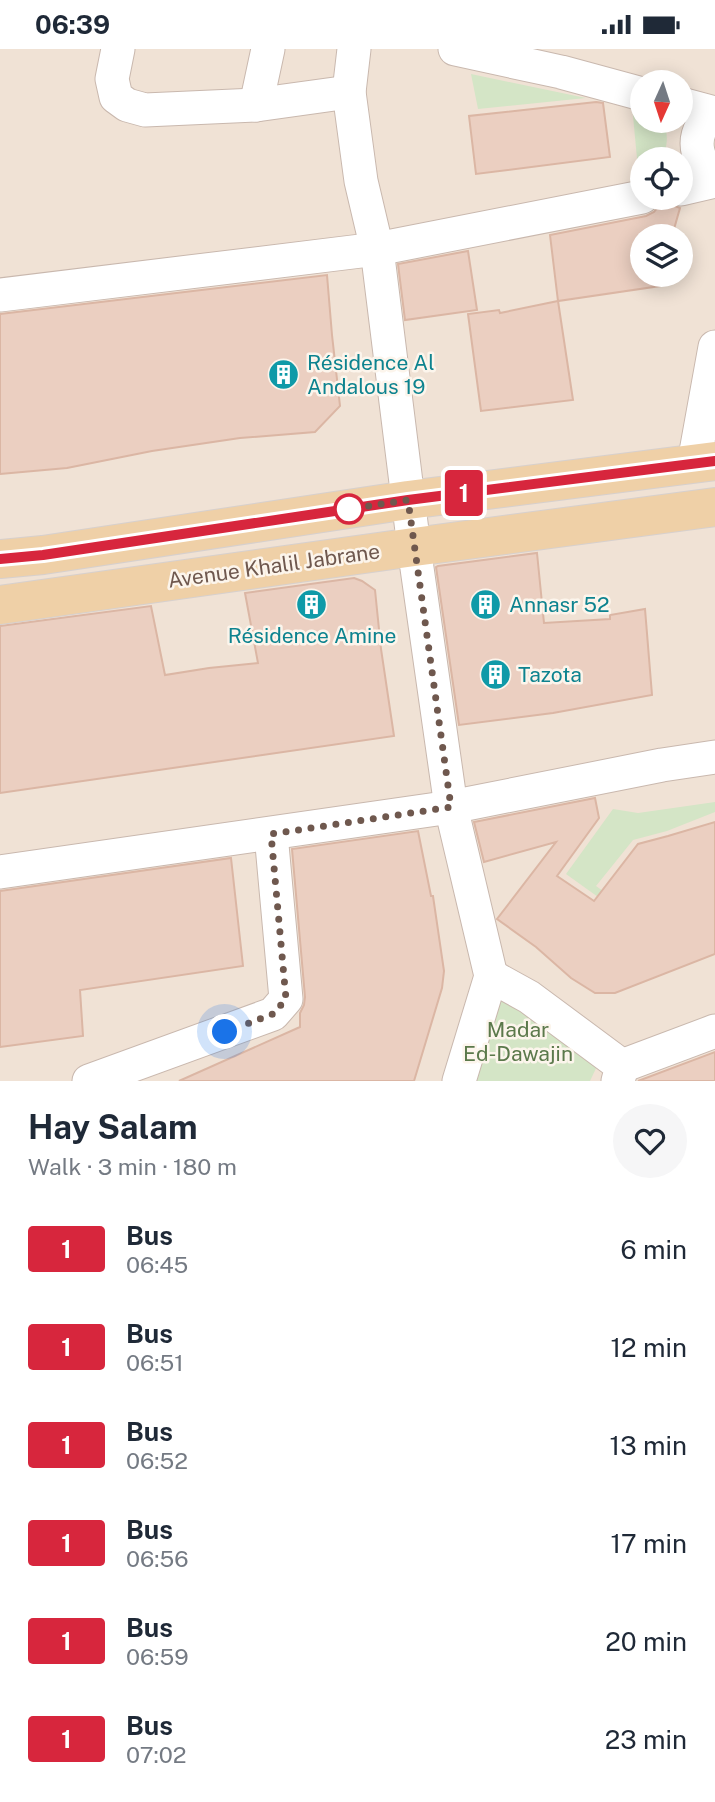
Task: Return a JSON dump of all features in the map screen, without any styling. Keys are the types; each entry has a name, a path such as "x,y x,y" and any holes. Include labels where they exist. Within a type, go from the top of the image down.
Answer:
{"main road":[{"name":"Avenue Khalil Jabrane","path":"0,559 43,555 408,500 704,462"},
{"name":"Avenue Khalil Jabrane","path":"0,605 715,507"}],"street":[{"path":"118,49 112,79 116,97 127,105 145,110 256,105 349,92"},
{"path":"256,105 268,49"},
{"path":"354,49 349,92 360,181 377,249 414,547 451,807 491,976 459,1081"},
{"path":"455,49 630,90"},
{"path":"693,107 715,113"},
{"path":"715,113 703,124 696,140 699,157 708,171 715,175"},
{"path":"693,186 715,181"},
{"path":"0,295 377,249 630,199"},
{"path":"704,462 715,347"},
{"path":"0,872 451,807 715,757"},
{"path":"89,1081 132,1074 273,1014 286,999 271,834"},
{"path":"491,976 529,997 620,1074 715,1031"}],"shaded area":[{"path":"0,49 715,49 715,1081 0,1081"}],"green space":[{"path":"471,74 586,98 478,109"},
{"path":"635,133 667,133 665,147 636,147"},
{"path":"715,802 715,812 667,831 633,840 596,886 617,901 612,907 566,874 613,809 638,813"},
{"name":"Madar Ed-Dawajin","path":"499,992 600,1060 590,1081 465,1081"}],"building":[{"path":"603,103 610,157 476,174 469,116"},
{"path":"679,210 675,224 630,224 630,287 653,287 558,301 550,235 646,216 654,212"},
{"path":"468,251 477,310 405,320 398,264"},
{"path":"327,275 340,406 315,432 240,438 152,451 67,468 0,474 0,314"},
{"path":"558,301 573,400 481,411 468,314 499,310 500,313"},
{"path":"537,553 544,623 610,619 610,615 645,609 652,695 553,713 459,725 436,567"},
{"path":"354,578 375,590 394,736 0,793 0,626 151,606 165,675 258,663 245,593"},
{"path":"595,798 599,818 557,876 594,901 638,844 715,822 715,954 615,993 595,993 571,978 536,947 497,919 556,842 484,862 474,822"},
{"path":"418,831 433,896 444,971 442,988 414,1081 179,1081 300,1027 300,1013 305,997 292,849"},
{"path":"231,858 243,966 80,990 83,1036 0,1047 0,891"},
{"path":"715,1052 715,1081 638,1081"}],"bus line":[{"name":"1","path":"0,559 43,555 408,500 715,461"}],"place":[{"name":"Résidence Al Andalous 19","path":"284,375"},
{"name":"Résidence Amine","path":"312,604"},
{"name":"Annasr 52","path":"486,605"},
{"name":"Tazota","path":"495,675"}],"route":[{"path":"225,1032 273,1014 286,999 271,834 451,807 408,500 349,509"}]}
